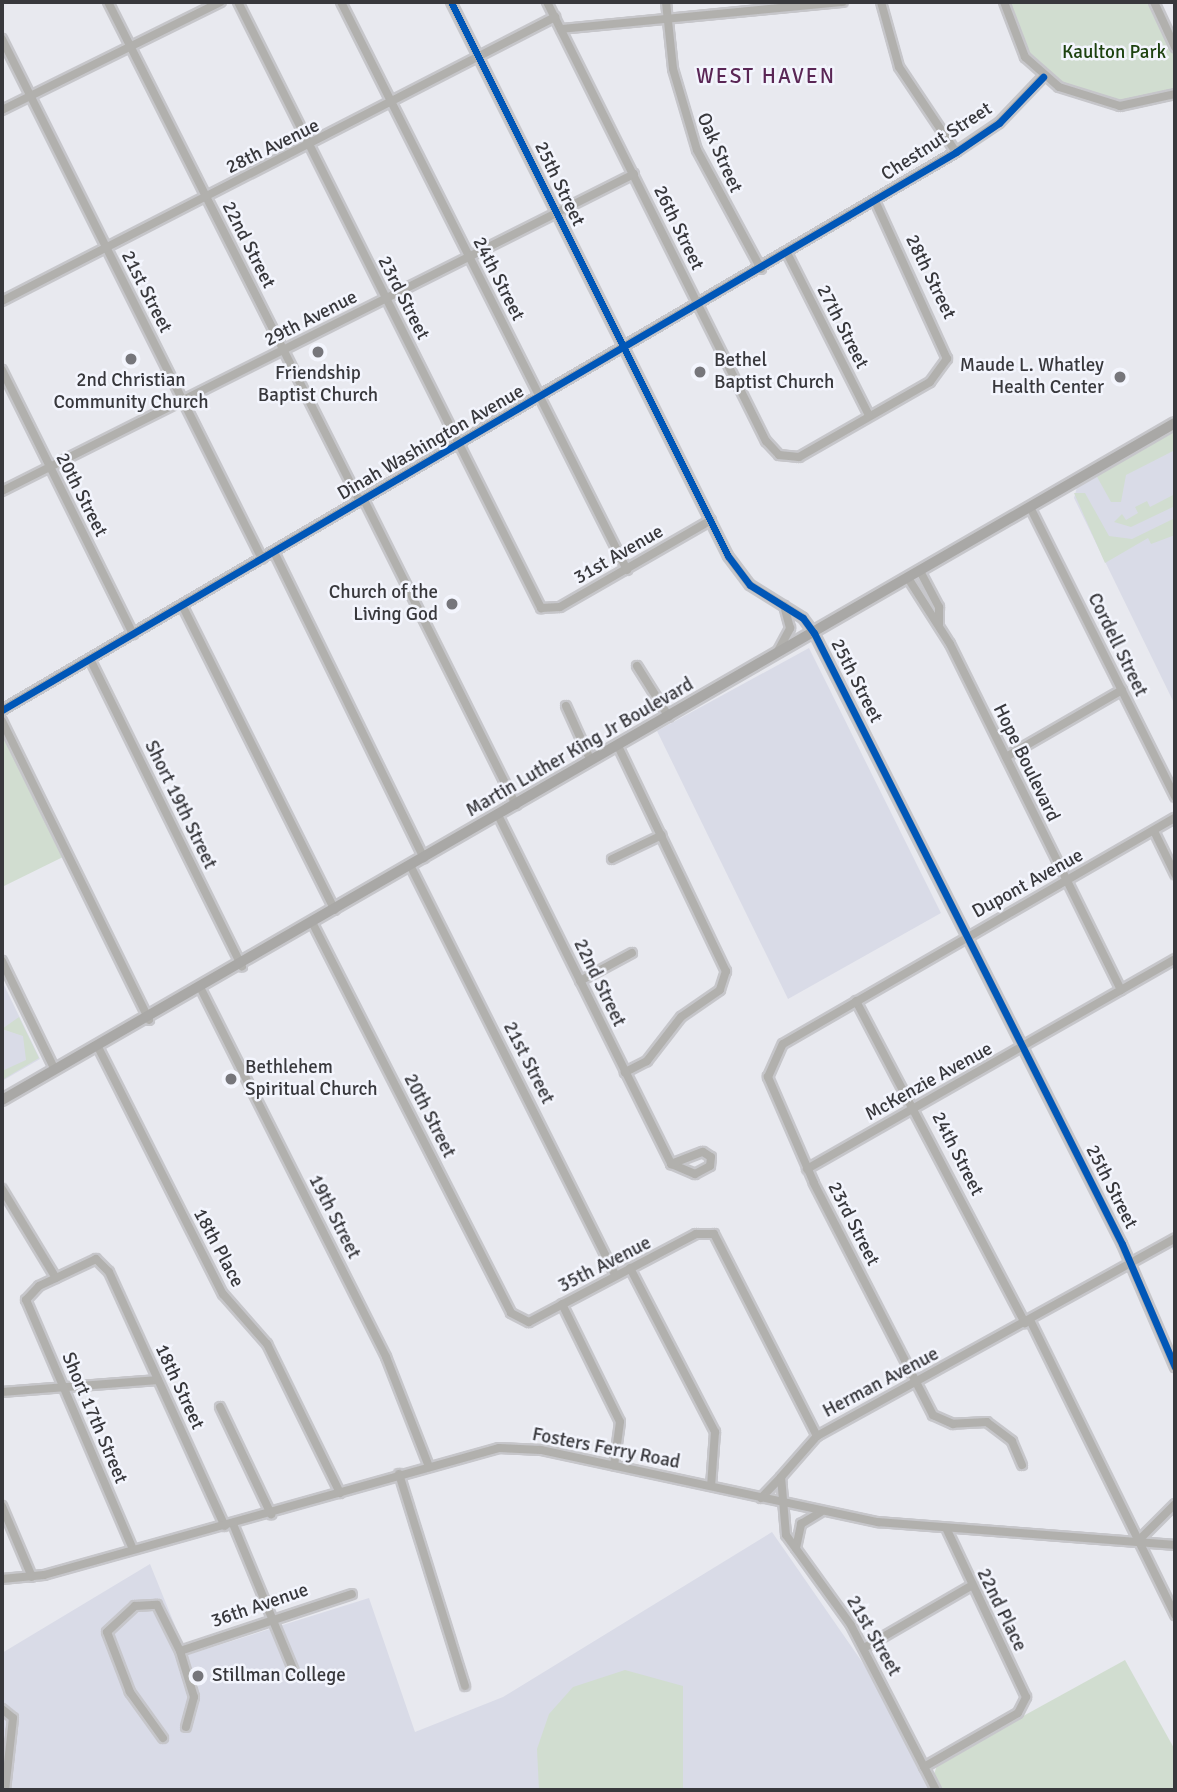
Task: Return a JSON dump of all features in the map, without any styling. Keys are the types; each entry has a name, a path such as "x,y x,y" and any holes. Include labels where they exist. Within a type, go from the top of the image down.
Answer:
{"main road":[{"name":"Martin Luther King Jr Boulevard","path":"2,1100 149,1020 1175,423"}],"street":[{"name":"22nd Street","path":"108,2 516,805"},
{"path":"2,110 221,2"},
{"name":"23rd Street","path":"238,2 541,608"},
{"name":"24th Street","path":"341,2 627,570"},
{"name":"25th Street","path":"451,2 624,350 738,571 782,604 814,633 967,936 1175,1367"},
{"name":"26th Street","path":"547,2 766,441 789,458 869,415"},
{"name":"Oak Street","path":"666,2 679,97 697,150 761,268"},
{"path":"561,29 773,5 843,2"},
{"path":"881,2 899,67 956,152"},
{"path":"1004,2 1016,41 1043,77 1085,99 1121,106 1175,94"},
{"path":"1154,2 1175,47"},
{"name":"28th Avenue","path":"2,301 480,61 555,17"},
{"name":"21st Street","path":"2,39 262,559"},
{"name":"Chestnut Street","path":"874,201 999,123 1043,77"},
{"name":"29th Avenue","path":"2,491 634,174"},
{"name":"Dinah Washington Avenue","path":"2,708 624,350 874,201"},
{"name":"28th Street","path":"869,415 943,368 947,349 874,201"},
{"name":"27th Street","path":"787,253 869,415"},
{"name":"20th Street","path":"2,370 133,634"},
{"name":"Cordell Street","path":"1030,507 1175,797"},
{"name":"31st Avenue","path":"541,608 560,607 711,520"},
{"path":"274,552 424,858"},
{"name":"Hope Boulevard","path":"920,571 939,607 939,625"},
{"name":"Hope Boulevard","path":"908,578 939,625 1121,990"},
{"path":"774,656 790,628 782,604"},
{"path":"182,605 335,910"},
{"name":"Short 19th Street","path":"90,659 242,965"},
{"path":"637,666 669,717"},
{"path":"1006,757 1122,690"},
{"path":"566,705 591,761"},
{"path":"2,721 149,1020"},
{"path":"618,746 722,953 723,984 681,1017 654,1054 625,1072"},
{"name":"22nd Street","path":"498,815 671,1164"},
{"name":"Dupont Avenue","path":"768,1077 783,1044 1175,818"},
{"path":"1154,831 1175,874"},
{"path":"612,859 662,835"},
{"name":"21st Street","path":"411,867 615,1274"},
{"name":"20th Street","path":"313,924 518,1320"},
{"path":"580,981 632,953"},
{"name":"McKenzie Avenue","path":"807,1169 1022,1049 1175,959"},
{"path":"2,961 55,1070"},
{"name":"19th Street","path":"201,989 386,1357 428,1464"},
{"name":"24th Street","path":"856,1001 916,1108 1028,1321 1175,1615"},
{"name":"18th Place","path":"98,1047 223,1294 267,1343 340,1493"},
{"name":"23rd Street","path":"768,1077 807,1169 915,1383 939,1419 987,1422 1004,1432 1022,1465"},
{"path":"2,1189 56,1278"},
{"name":"35th Avenue","path":"518,1320 529,1322 615,1274 705,1232 720,1242 817,1436"},
{"name":"Herman Avenue","path":"761,1498 817,1436 1175,1238"},
{"name":"18th Street","path":"56,1278 88,1261 103,1261 229,1525 294,1671"},
{"path":"630,1268 715,1432 711,1486"},
{"name":"Short 17th Street","path":"56,1278 26,1300 132,1547"},
{"path":"562,1304 620,1422 614,1466"},
{"path":"2,1392 63,1385 158,1380"},
{"path":"220,1407 271,1514"},
{"name":"Fosters Ferry Road","path":"2,1579 32,1577 132,1547 271,1514 428,1464 513,1448 614,1466 824,1511 946,1528 1175,1545"},
{"path":"399,1474 466,1686"},
{"path":"779,1502 781,1477"},
{"name":"21st Street","path":"779,1502 781,1523 863,1648 936,1790"},
{"path":"1139,1541 1175,1504"},
{"path":"2,1506 32,1577"},
{"path":"796,1548 801,1524 824,1511"},
{"name":"22nd Place","path":"924,1767 1025,1706 1024,1689 971,1586 946,1528"},
{"path":"863,1648 971,1586"},
{"name":"36th Avenue","path":"180,1651 270,1617 352,1594"},
{"path":"163,1738 130,1692 107,1632 123,1612 157,1605 180,1651 194,1697 186,1727"},
{"path":"2,1709 13,1718 5,1790"}],"shaded area":[{"path":"1175,431 1175,705 1074,498 1077,487"},
{"path":"809,648 941,913 788,999 657,731"},
{"path":"2,981 40,1059 2,1081"},
{"name":"Stillman College","path":"772,1532 867,1669 929,1790 2,1790 2,1653 150,1564 187,1655 369,1598 415,1732 503,1697"}],"green space":[{"name":"Kaulton Park","path":"1004,2 1154,2 1175,47 1175,94 1130,106 1076,95 1025,57"},
{"path":"1175,431 1175,450 1126,475 1121,502 1111,502 1096,475"},
{"path":"1074,493 1085,493 1109,536 1132,539 1175,518 1175,535 1151,544 1148,538 1105,563"},
{"path":"1175,494 1175,506 1131,527 1114,522 1122,514 1126,520 1138,513 1135,507 1147,501 1150,507"},
{"path":"2,728 65,856 2,887"},
{"path":"19,1017 39,1058 2,1080 2,1071 26,1060 23,1036 2,1029"},
{"path":"1125,1660 1175,1750 1175,1790 943,1790 934,1774 938,1763"},
{"path":"625,1670 683,1686 683,1790 539,1790 537,1749 549,1714 573,1687"}],"cycle path":[{"path":"451,2 728,556 750,585 803,618 814,633 1122,1244 1175,1367"},
{"path":"2,710 956,152 999,123 1043,77"}],"place":[{"name":"Friendship Baptist Church","path":"318,352"},
{"name":"2nd Christian Community Church","path":"131,359"},
{"name":"Bethel Baptist Church","path":"700,372"},
{"name":"Maude L. Whatley Health Center","path":"1120,377"},
{"name":"Church of the Living God","path":"452,604"},
{"name":"Bethlehem Spiritual Church","path":"231,1079"},
{"name":"Stillman College","path":"198,1676"}],"district":[{"name":"WEST HAVEN","path":"766,76"}]}
